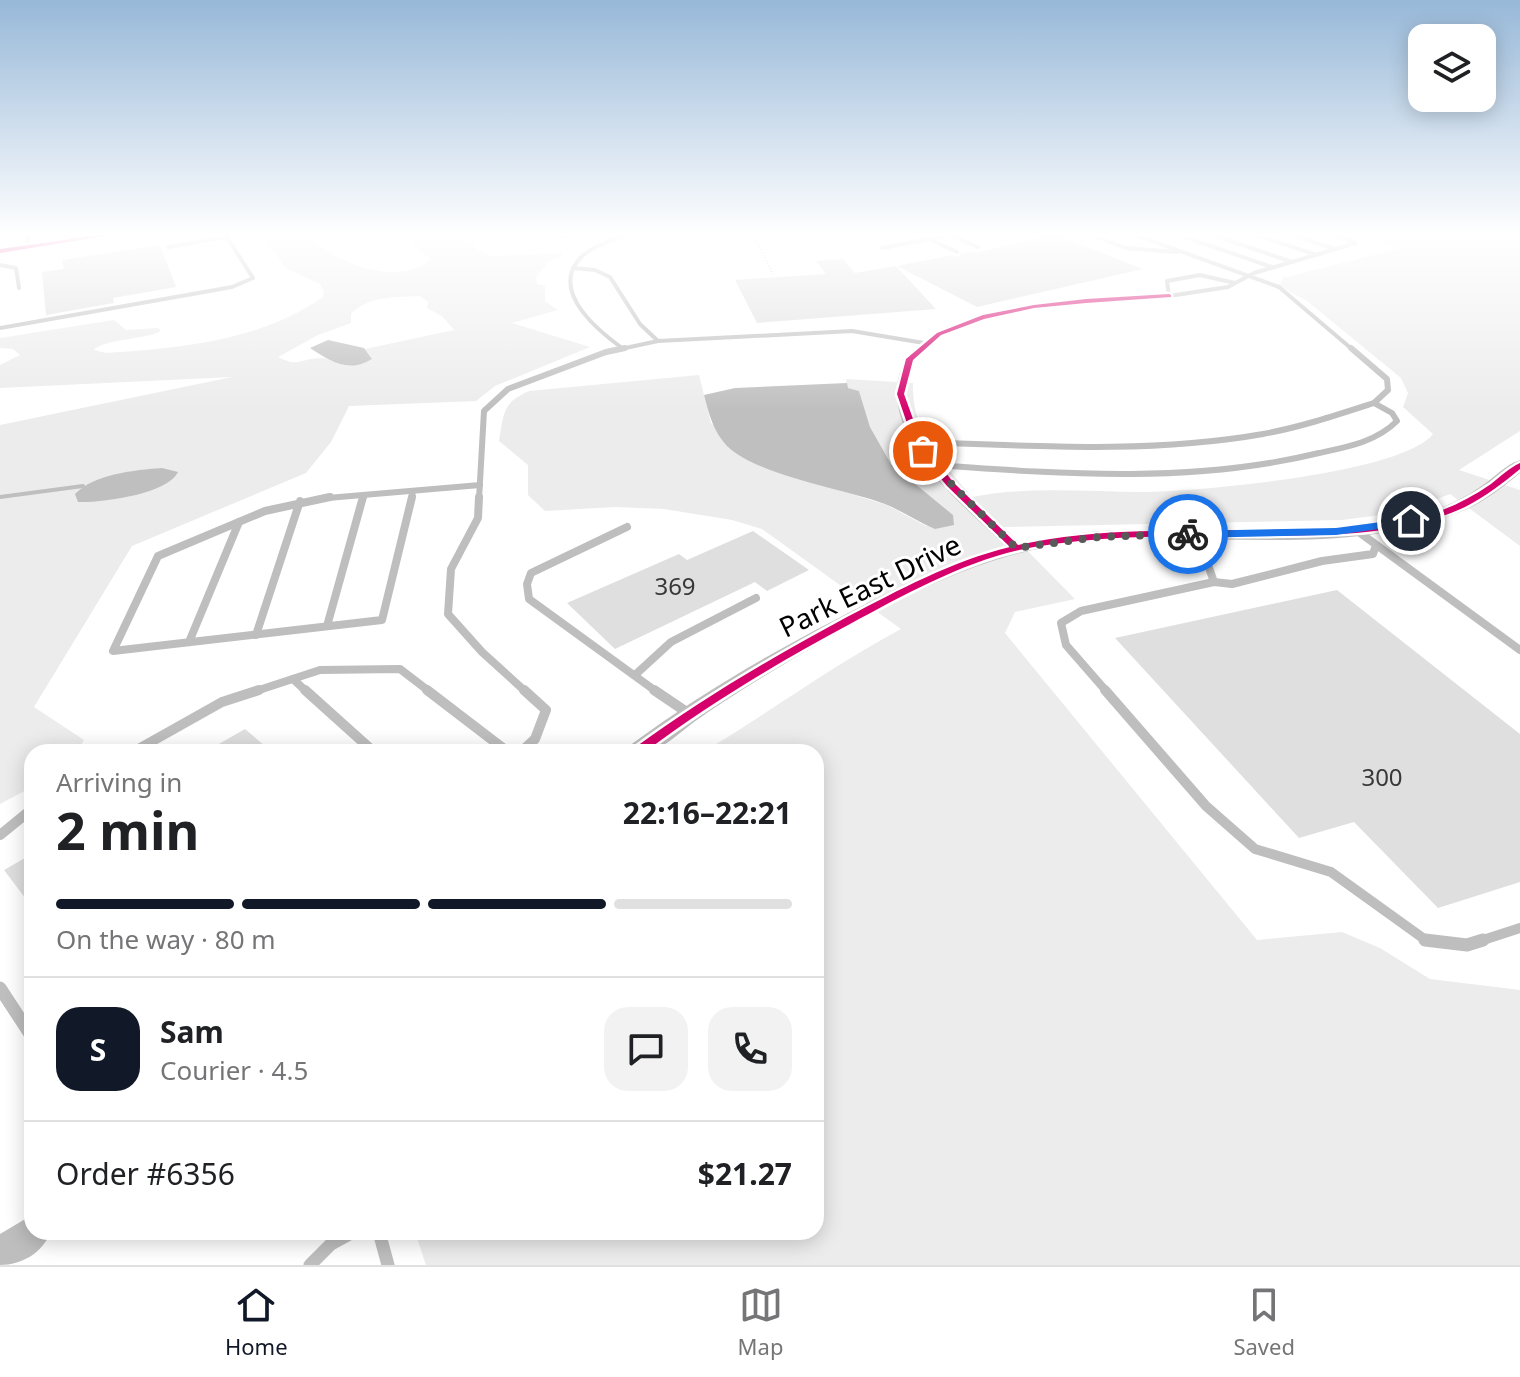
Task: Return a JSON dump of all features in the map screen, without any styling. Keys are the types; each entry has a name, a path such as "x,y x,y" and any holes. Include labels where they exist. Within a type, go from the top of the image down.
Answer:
{"street":[{"path":"1016,548 934,465 917,442 903,410 902,382 910,358 924,343 958,325 1011,311 1169,296"},
{"name":"Park East Drive","path":"647,744 733,684 929,578 963,564 1016,548 1098,537 1356,530 1411,521 1459,506 1484,493 1520,465"},
{"path":"0,1255 24,1238"}],"lane":[{"path":"0,328 198,293"},
{"path":"574,293 586,320 622,348"},
{"path":"620,293 640,324 658,341"},
{"path":"1169,296 1196,293"},
{"path":"917,442 1075,448 1169,444 1270,434 1331,420 1374,403 1388,390 1387,379 1289,293"},
{"path":"530,744 535,739 546,710 482,652 448,614 451,569 478,518 484,411 495,398 508,389 622,348 658,341 852,331 924,343"},
{"path":"934,465 1064,473 1181,472 1253,465 1320,454 1372,439 1397,421 1392,413 1374,403"},
{"path":"413,491 382,620 113,651 158,556 239,522 300,501 480,485"},
{"path":"327,626 364,495"},
{"path":"256,635 300,501"},
{"path":"189,642 239,522"},
{"path":"627,527 531,573 527,584 529,599 688,713"},
{"path":"1356,530 1520,650"},
{"path":"1197,534 1214,582"},
{"path":"1376,545 1373,554 1322,561 1232,584 1214,582 1081,611 1061,623 1066,645 1206,806 1255,849 1331,872 1427,941 1467,945 1520,928"},
{"path":"635,675 671,642 756,598"},
{"path":"147,744 222,702 320,670 400,669 495,744"},
{"path":"293,679 365,744"},
{"path":"0,835 24,816"},
{"path":"0,988 24,1025"},
{"path":"310,1265 338,1240"},
{"path":"381,1240 388,1265"}],"shaded area":[{"path":"324,293 545,293 545,301 558,310 512,323 590,347 495,386 476,401 349,406 331,442 306,473 132,546 34,707 84,740 82,744 24,744 24,791 0,804 0,425 232,377 0,388 0,365 20,355 13,349 0,348 0,338 114,320 126,330 158,328 161,331 106,344 94,350 106,353 191,345 273,324 323,297","holes":["420,296 428,302 427,308 442,316 454,330 365,349 372,359 355,365 322,358 291,362 278,357 318,335 351,323 351,314 366,304 383,299"]},
{"path":"1292,293 1520,293 1520,431 1459,470 1520,490 1520,546 1450,494 1404,512 1342,520 1004,527 1075,599 1015,612 1005,633 1257,940 1342,932 1380,948 1430,979 1520,990 1520,1265 426,1265 418,1240 824,1240 824,744 716,744 901,629 762,529 732,520 664,509 615,507 545,511 528,495 528,465 499,441 509,405 529,391 699,375 711,423 761,466 887,505 926,526 953,515 891,464 870,427 859,391 847,388 846,379 913,383 917,417 923,432 972,497 1036,491 1143,492 1297,478 1382,460 1414,448 1433,434 1403,407 1408,393 1401,378 1307,301"},
{"path":"328,340 364,348 372,359 355,365 339,364 310,348"},
{"path":"847,383 848,388 859,391 870,427 891,464 953,515 954,525 935,529 885,504 779,473 740,456 718,434 704,395 735,388"},
{"path":"162,468 178,472 172,480 148,491 88,502 78,502 75,494 104,478"}],"building":[{"path":"44,293 141,293 113,298 114,303 46,315"},
{"path":"742,293 921,293 936,309 757,323"},
{"path":"950,293 1038,293 977,307"},
{"path":"753,531 809,570 767,591 755,582 615,649 567,603 679,554 687,560"},
{"path":"1337,590 1520,734 1520,882 1438,908 1354,822 1299,838 1115,638"},
{"path":"245,729 263,744 219,744"},
{"path":"24,859 24,896 4,870"}],"waterway":[{"path":"0,497 83,486"}],"cycle path":[{"path":"1016,548 950,484 917,441 900,394 910,359 939,334 983,317 1086,301 1169,296"},
{"path":"648,744 714,698 792,651 914,586 983,558 1032,545 1091,537 1317,532 1390,526 1460,506 1484,493 1520,465"}],"way so far":[{"path":"923,451 954,487 1016,548 1098,537 1188,534"}],"route":[{"path":"1188,534 1336,532 1411,521"}]}
